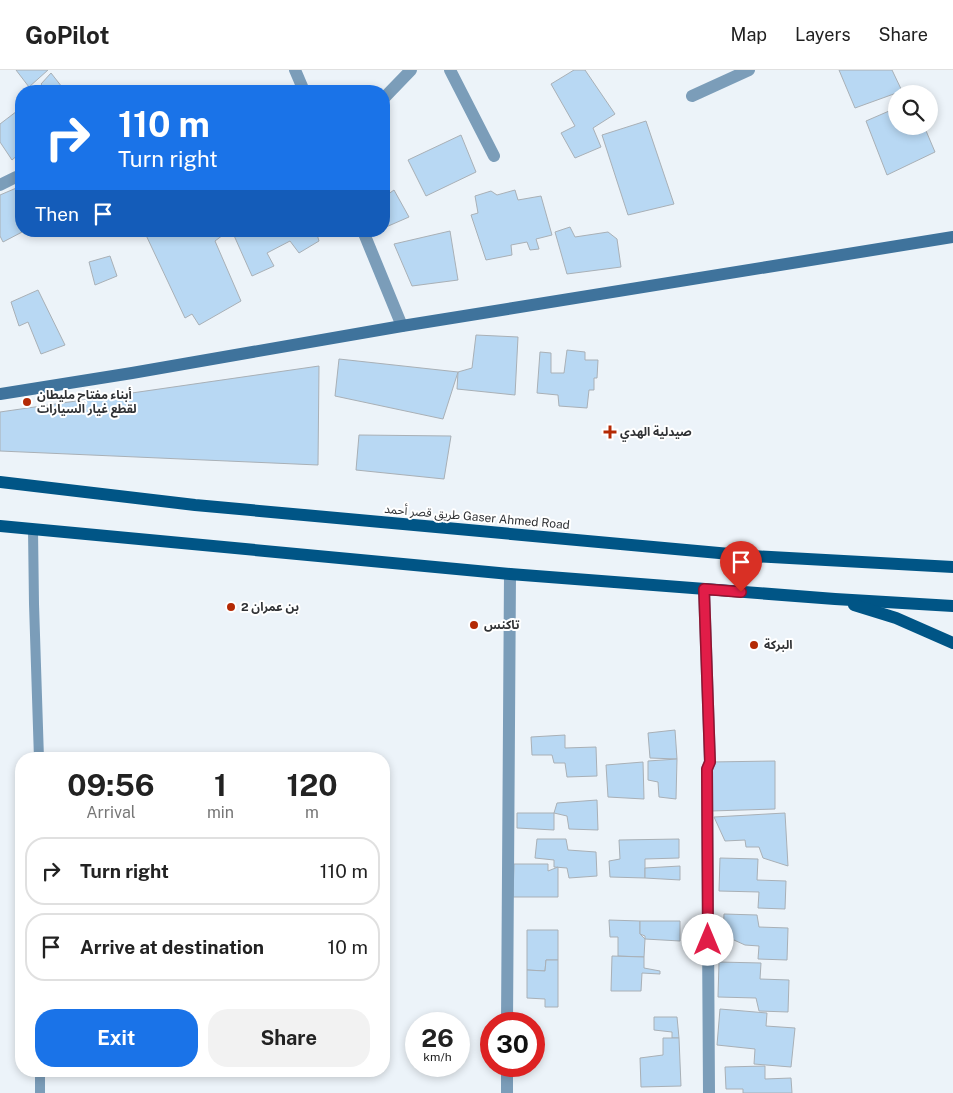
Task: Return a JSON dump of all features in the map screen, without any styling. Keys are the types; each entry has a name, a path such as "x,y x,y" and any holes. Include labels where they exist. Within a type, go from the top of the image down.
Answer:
{"main road":[{"name":"طريق قصر أحمد Gaser Ahmed Road","path":"0,482 204,506 752,556 953,567"},
{"path":"0,526 510,574 835,599 953,606"},
{"path":"835,599 896,618 953,643"}],"street":[{"path":"295,70 301,85"},
{"path":"390,92 411,70"},
{"path":"450,70 494,156"},
{"path":"692,96 749,70"},
{"path":"0,185 15,178"},
{"path":"365,237 402,326"},
{"path":"0,394 402,326 953,237"},
{"path":"507,1012 510,574"},
{"path":"704,589 710,762 707,769 709,1093"},
{"path":"507,1077 507,1093"}],"lane":[{"path":"33,530 39,752"},
{"path":"40,1077 40,1093"}],"building":[{"path":"16,70 48,70 31,85 27,85"},
{"path":"574,70 585,70 615,114 593,128 601,147 575,158 561,133 575,126 551,84"},
{"path":"839,70 892,70 899,85 888,85 888,96 855,108"},
{"path":"51,73 60,85 42,85"},
{"path":"888,111 888,135 928,135 935,152 887,175 866,121"},
{"path":"15,113 15,157 12,160 0,142 0,124"},
{"path":"646,121 674,204 628,215 602,135"},
{"path":"461,135 476,172 426,196 408,160"},
{"path":"15,189 15,236 3,242 0,236 0,195"},
{"path":"394,190 409,217 390,225 390,193"},
{"path":"515,190 518,200 541,196 552,235 536,239 539,249 530,250 527,242 511,245 512,255 486,260 471,215 478,213 475,196 491,191 497,195"},
{"path":"570,227 575,237 608,232 617,239 621,267 567,274 555,232"},
{"path":"450,231 458,280 412,286 394,244"},
{"path":"147,237 220,237 215,241 241,301 199,325 192,314 185,318"},
{"path":"235,237 318,237 319,241 299,253 290,241 267,253 274,266 252,276"},
{"path":"110,256 117,276 95,285 89,262"},
{"path":"38,290 65,345 41,354 28,322 19,326 11,302"},
{"path":"476,335 518,337 515,395 457,389 458,372 472,368"},
{"path":"567,350 585,352 585,360 598,360 597,378 594,378 594,390 589,390 587,408 559,406 558,395 537,393 540,352 551,353 551,373 564,373"},
{"path":"339,359 458,372 443,419 335,396"},
{"path":"319,366 318,465 0,451 0,412"},
{"path":"359,435 451,436 444,479 356,470"},
{"path":"675,730 677,759 650,758 648,733"},
{"path":"565,735 565,748 596,747 597,776 567,777 565,763 554,763 552,755 532,755 531,737"},
{"path":"677,759 676,799 659,797 658,782 648,780 648,761"},
{"path":"775,761 775,809 711,811 710,762"},
{"path":"643,762 644,799 608,797 606,765"},
{"path":"597,800 598,830 569,829 567,816 554,813 557,803"},
{"path":"517,813 554,813 554,830 517,828"},
{"path":"785,813 788,866 763,858 759,847 746,847 745,840 725,841 714,817"},
{"path":"537,839 566,839 568,850 596,852 597,876 569,878 567,868 554,867 554,860 535,858"},
{"path":"679,839 679,858 645,859 645,878 610,877 609,861 620,859 619,840"},
{"path":"720,858 758,859 757,880 786,881 785,909 758,908 759,892 719,891"},
{"path":"514,864 548,864 548,871 558,867 558,897 513,897"},
{"path":"680,866 680,880 645,878 645,868"},
{"path":"724,914 757,915 759,927 788,928 787,960 758,959 759,946 745,945 723,935"},
{"path":"609,920 640,921 640,934 645,939 644,957 618,956 618,937 610,937"},
{"path":"640,921 680,921 680,941 645,939 645,936 640,934"},
{"path":"527,930 558,930 558,960 546,960 545,971 527,970"},
{"path":"612,956 644,957 644,968 660,971 660,974 642,973 641,991 611,991"},
{"path":"546,960 558,960 558,1007 545,1007 545,999 527,998 527,970 545,971"},
{"path":"719,962 761,963 760,979 789,980 788,1012 759,1011 756,998 718,997"},
{"path":"720,1009 767,1013 766,1026 795,1028 791,1067 754,1064 755,1049 717,1045"},
{"path":"654,1017 677,1017 679,1038 672,1038 672,1032 654,1030"},
{"path":"663,1038 679,1038 681,1086 641,1087 640,1058 663,1055"},
{"path":"765,1066 765,1079 791,1078 792,1093 743,1093 743,1089 726,1089 725,1067"}],"place":[{"name":"أبناء مفتاح مليطان لقطع غيار السيارات","path":"27,402"},
{"name":"صيدلية الهدي","path":"610,432"},
{"name":"بن عمران 2","path":"231,607"},
{"name":"تاكنس","path":"474,625"},
{"name":"البركة","path":"754,645"}],"route":[{"path":"708,940 707,769 710,762 704,589 741,592"}]}
